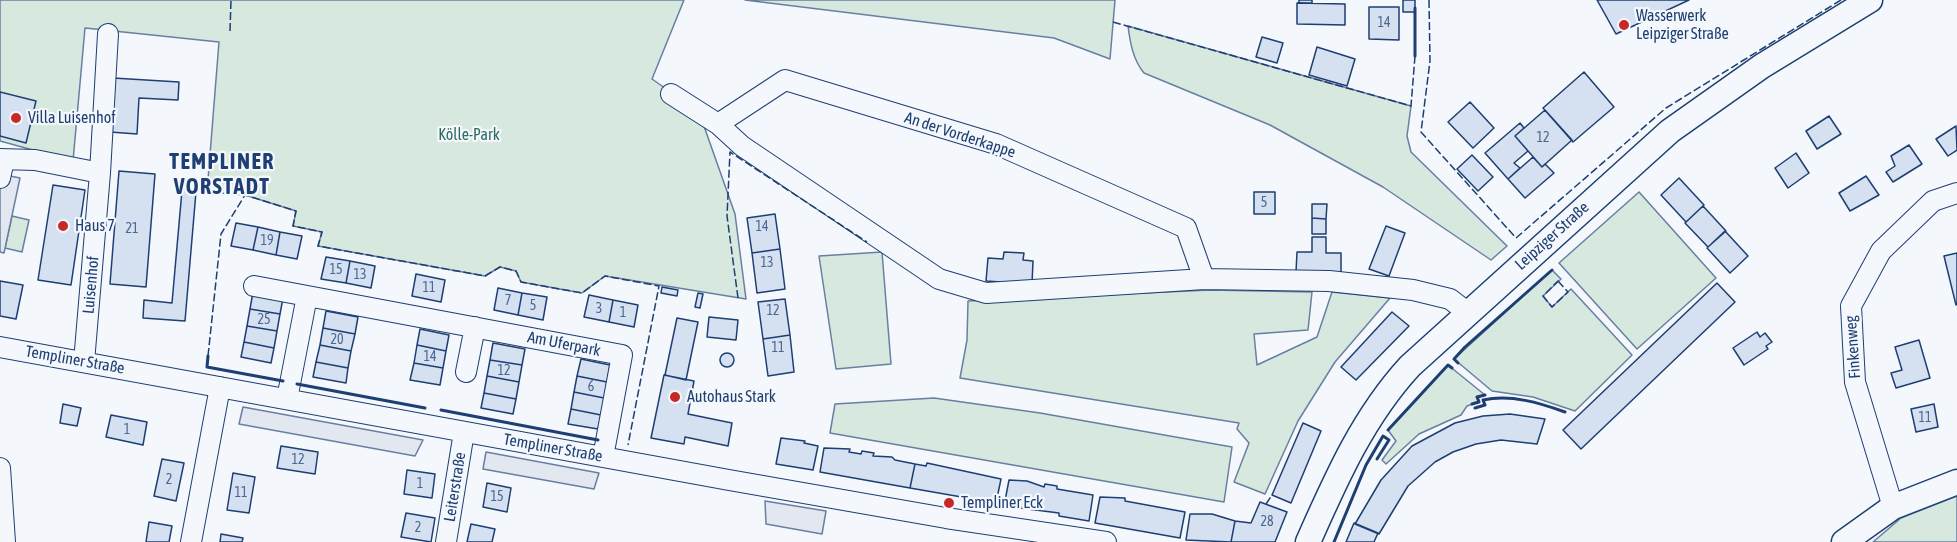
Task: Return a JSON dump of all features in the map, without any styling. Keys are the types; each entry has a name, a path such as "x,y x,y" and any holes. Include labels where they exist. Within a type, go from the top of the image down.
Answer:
{"main road":[{"name":"Leipziger Straße","path":"1308,542 1343,467 1379,402 1410,366 1467,312 1670,131 1762,66 1870,0"},
{"path":"1844,542 1893,507 1957,482"}],"street":[{"name":"Luisenhof","path":"84,362 100,173 108,34"},
{"name":"An der Vorderkappe","path":"718,124 785,80 996,144 1186,228 1204,279"},
{"path":"671,94 718,124 742,146 939,279 986,293 1204,279 1329,281 1413,290 1450,299 1467,312"},
{"path":"2,165 35,160 100,173"},
{"name":"Finkenweg","path":"1893,507 1855,381 1851,306 1881,251 1933,201 1957,193"},
{"name":"Am Uferpark","path":"254,286 622,355 603,457"},
{"path":"287,399 307,296"},
{"path":"466,372 475,327"},
{"name":"Templiner Straße","path":"1,350 84,362 946,518 1034,536 1106,542"},
{"path":"191,542 220,387"},
{"name":"Leiterstraße","path":"446,542 464,432"},
{"path":"0,468 5,542"}],"green space":[{"name":"Kölle-Park","path":"0,0 684,0 652,79 699,112 735,214 746,299 605,276 582,293 521,282 516,271 500,267 485,276 318,246 322,232 293,226 296,211 245,195 207,192 219,42 85,28 73,161 0,141"},
{"path":"745,0 1115,0 1110,59 1054,38"},
{"path":"1128,26 1411,106 1407,136 1411,152 1507,246 1491,260 1383,187 1270,125 1144,73 1135,57"},
{"path":"1639,192 1716,278 1637,349 1559,263"},
{"path":"12,216 29,220 22,252 5,248"},
{"path":"882,252 891,364 836,369 819,256"},
{"path":"1552,270 1561,279 1543,296 1552,307 1571,289 1632,355 1575,411 1533,397 1492,391 1454,359"},
{"path":"1210,290 1312,292 1308,330 1254,334 1257,365 1317,337 1332,292 1390,298 1335,362 1298,421 1265,494 1234,482 1249,443 1237,429 1239,423 960,378 967,340 968,301"},
{"path":"1448,365 1485,395 1478,397 1479,402 1467,406 1461,415 1419,434 1386,464 1382,460 1396,441 1388,430"},
{"path":"934,398 1040,413 1232,447 1224,502 830,433 835,404"},
{"path":"1957,496 1957,542 1873,542 1901,518"}],"shaded area":[{"path":"0,174 20,178 4,253 0,252"},
{"path":"243,407 423,440 415,456 239,424"},
{"path":"486,452 599,473 594,489 483,469"},
{"path":"765,501 826,511 822,534 766,524"}],"building":[{"path":"1299,0 1312,0 1312,3 1299,3"},
{"path":"1403,0 1415,0 1415,12 1403,12"},
{"name":"Wasserwerk Leipziger Straße","path":"1597,0 1689,0 1616,34"},
{"path":"1297,3 1345,4 1345,25 1297,24"},
{"path":"1369,7 1399,7 1399,40 1369,39"},
{"path":"1262,37 1283,43 1277,63 1256,57"},
{"path":"1317,47 1355,59 1347,86 1309,75"},
{"path":"1584,72 1614,107 1573,142 1543,108"},
{"path":"113,78 179,82 178,100 139,98 137,134 110,132"},
{"name":"Villa Luisenhof","path":"0,92 36,101 26,143 0,136"},
{"path":"1470,102 1494,128 1473,148 1448,122"},
{"path":"1545,110 1572,140 1542,167 1515,136"},
{"path":"1829,116 1841,134 1817,149 1806,131"},
{"path":"1520,123 1524,128 1515,136 1528,151 1514,163 1520,168 1508,179 1485,153"},
{"path":"1956,126 1957,150 1948,156 1936,139"},
{"path":"1909,145 1922,164 1893,182 1886,172 1895,166 1891,156"},
{"path":"1796,153 1809,173 1788,188 1775,168"},
{"path":"1472,155 1493,177 1478,191 1457,169"},
{"path":"1533,157 1542,167 1545,164 1554,173 1525,198 1508,179"},
{"path":"119,171 155,174 146,287 110,284"},
{"path":"1866,176 1879,195 1850,211 1839,193"},
{"path":"1679,178 1704,205 1686,222 1661,195"},
{"path":"183,179 197,180 185,321 143,318 144,300 172,303"},
{"name":"Haus 7","path":"53,185 85,190 71,285 38,280"},
{"path":"1254,192 1275,192 1275,214 1254,214"},
{"path":"1312,204 1327,204 1326,219 1312,218"},
{"path":"1703,206 1726,231 1708,247 1685,223"},
{"path":"775,214 780,249 752,253 747,218"},
{"path":"1312,218 1326,219 1326,234 1312,234"},
{"path":"236,223 258,227 253,250 231,246"},
{"path":"1386,226 1405,233 1389,276 1369,269"},
{"path":"258,227 280,232 276,255 253,250"},
{"path":"1725,231 1748,256 1730,273 1707,248"},
{"path":"280,232 302,236 297,259 276,255"},
{"path":"1312,237 1326,237 1326,253 1341,253 1341,273 1296,272 1297,252 1312,252"},
{"path":"780,249 785,289 757,293 752,253"},
{"path":"1004,252 1024,253 1023,260 1033,261 1032,284 986,281 988,258 1003,259"},
{"path":"1957,253 1957,304 1956,305 1944,256"},
{"path":"326,257 350,261 346,283 321,279"},
{"path":"350,261 375,266 371,288 346,283"},
{"path":"416,274 445,280 441,302 412,296"},
{"path":"0,281 23,285 16,319 0,316"},
{"path":"1717,283 1735,302 1581,449 1563,430"},
{"path":"662,287 678,290 677,296 661,293"},
{"path":"498,288 522,293 518,315 494,310"},
{"path":"253,292 283,298 280,314 250,309"},
{"path":"522,293 547,297 543,320 518,315"},
{"path":"698,293 703,294 700,308 695,307"},
{"path":"589,295 613,300 609,322 584,317"},
{"path":"785,299 790,335 763,339 758,302"},
{"path":"613,300 638,305 634,327 609,322"},
{"path":"250,309 280,314 277,331 247,326"},
{"path":"326,311 358,317 355,334 323,328"},
{"path":"1392,312 1409,326 1356,380 1341,367"},
{"path":"709,317 738,320 736,340 707,337"},
{"path":"677,318 698,322 686,380 665,375"},
{"path":"247,326 277,331 274,348 244,342"},
{"path":"323,328 355,334 351,351 320,345"},
{"path":"420,329 449,335 446,351 417,345"},
{"path":"1757,332 1760,337 1765,333 1772,342 1766,346 1768,349 1744,365 1733,348"},
{"path":"790,335 794,372 768,376 763,339"},
{"path":"1919,340 1930,378 1896,388 1891,373 1902,370 1895,347"},
{"path":"244,342 274,348 271,363 241,357"},
{"path":"493,343 525,349 522,365 490,360"},
{"path":"320,345 351,351 348,368 316,362"},
{"path":"417,345 446,351 443,368 414,363"},
{"path":"727,353 732,355 734,360 732,365 727,367 722,365 720,360 722,355"},
{"path":"581,359 610,365 607,382 577,376"},
{"path":"490,360 522,365 519,382 487,376"},
{"path":"316,362 348,368 346,383 313,377"},
{"path":"414,363 443,368 440,385 410,380"},
{"name":"Autohaus Stark","path":"664,375 694,381 688,414 732,423 728,446 685,437 684,444 651,438"},
{"path":"487,376 519,382 516,399 484,393"},
{"path":"577,376 607,382 604,398 574,392"},
{"path":"574,392 604,398 601,415 571,409"},
{"path":"484,393 516,399 513,414 481,408"},
{"path":"63,404 81,408 77,426 60,423"},
{"path":"1934,404 1938,427 1916,432 1911,409"},
{"path":"571,409 601,415 598,429 568,424"},
{"path":"1510,414 1545,419 1537,444 1501,440 1476,444 1453,452 1435,462 1408,486 1379,534 1355,524 1381,480 1412,446 1455,423 1483,416"},
{"path":"111,415 147,422 143,445 106,437"},
{"path":"1303,423 1321,431 1291,503 1272,495"},
{"path":"781,438 805,441 804,443 818,446 813,470 776,464"},
{"path":"281,446 318,452 315,474 277,468"},
{"path":"824,448 850,449 849,452 861,454 862,451 874,453 873,456 892,457 895,460 915,464 910,488 820,472"},
{"path":"162,459 184,463 176,501 154,496"},
{"path":"927,463 1001,479 996,503 910,488 915,464 926,466"},
{"path":"407,470 435,474 432,498 404,494"},
{"path":"233,473 255,477 249,513 227,510"},
{"path":"1009,480 1027,481 1044,487 1045,484 1057,486 1057,489 1093,495 1089,521 1059,516 1059,513 1004,506"},
{"path":"487,483 511,488 507,512 483,507"},
{"path":"1100,497 1125,498 1125,501 1185,512 1180,538 1095,523"},
{"path":"1260,502 1287,512 1275,542 1231,542 1235,521 1251,523"},
{"path":"406,513 435,518 431,542 401,537"},
{"path":"1190,514 1212,514 1235,521 1231,542 1186,540"},
{"path":"149,522 172,526 169,542 146,542"},
{"path":"1354,523 1378,533 1374,542 1346,542"},
{"path":"471,524 495,529 492,542 467,542"},
{"path":"221,534 243,538 242,542 220,542"}],"fence":[{"path":"230,31 231,0"},
{"path":"1429,0 1430,61 1421,132 1516,238 1666,108 1841,0"},
{"path":"1113,22 1411,106 1415,56"},
{"path":"738,298 727,216 730,152 867,242"},
{"path":"208,356 221,234 245,195 296,211 293,226 322,232 318,246 485,276 500,267 516,271 521,282 582,293 605,276 659,286 628,445"},
{"path":"1558,281 1568,292 1552,307 1543,296 1558,281"},
{"path":"1266,504 1272,495"}],"wall":[{"path":"1415,8 1415,56"},
{"path":"1458,363 1454,359 1465,347 1552,270"},
{"path":"208,356 207,367 283,381"},
{"path":"1388,430 1448,365 1452,368"},
{"path":"297,384 425,408"},
{"path":"1472,404 1479,402 1477,397 1485,395"},
{"path":"1475,408 1485,405 1483,400 1504,398 1535,403 1565,412"},
{"path":"441,410 598,440"},
{"path":"1334,542 1366,465 1383,436 1389,440 1377,459"}],"place":[{"name":"Wasserwerk Leipziger Straße","path":"1624,25"},
{"name":"Villa Luisenhof","path":"16,118"},
{"name":"Haus 7","path":"63,226"},
{"name":"Autohaus Stark","path":"675,397"},
{"name":"Templiner Eck","path":"949,503"}],"district":[{"name":"TEMPLINER VORSTADT","path":"222,174"}]}
